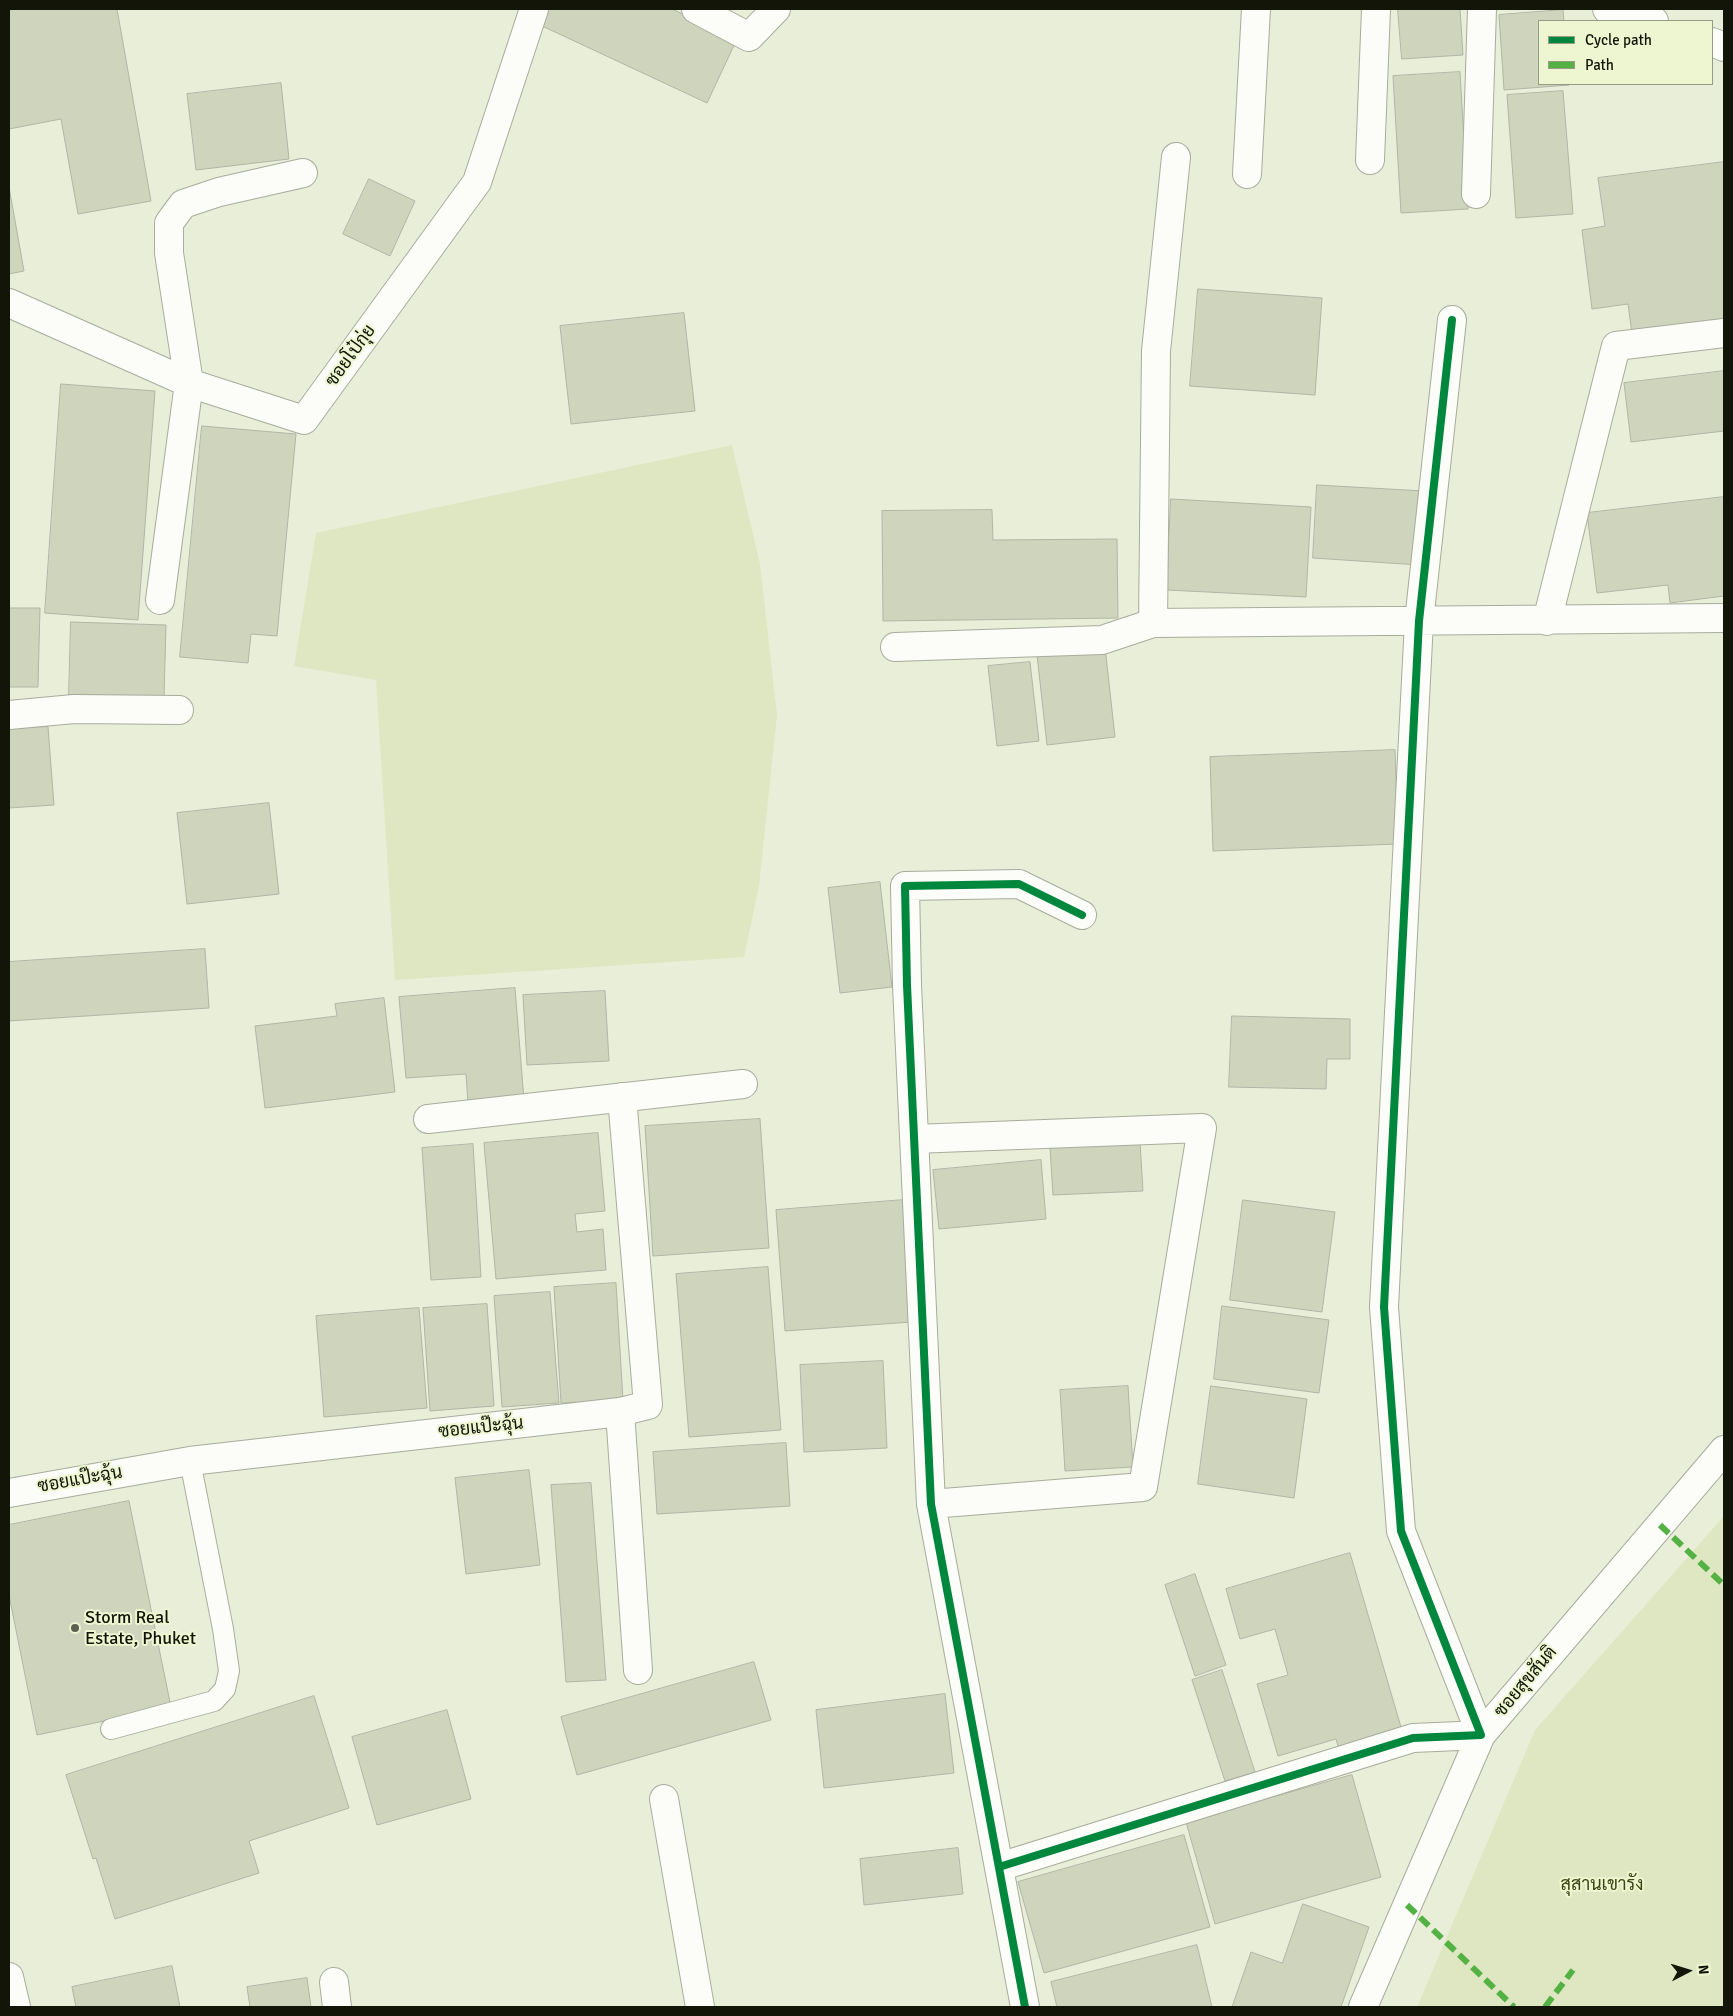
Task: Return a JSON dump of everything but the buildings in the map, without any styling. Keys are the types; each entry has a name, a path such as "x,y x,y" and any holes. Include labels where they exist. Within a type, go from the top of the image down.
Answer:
{"street":[{"name":"ซอยโป๋กุ่ย","path":"9,303 189,383 304,420 477,182 534,9"},
{"path":"696,9 750,37 776,9"},
{"path":"1248,174 1256,9"},
{"path":"1370,160 1376,9"},
{"path":"1476,194 1482,9"},
{"path":"1607,9 1650,20"},
{"path":"1153,623 1156,351 1176,157"},
{"path":"160,600 189,383 169,253 169,223 183,204 219,192 303,172"},
{"path":"999,1867 1413,1738 1480,1735 1401,1532 1384,1307 1419,621 1452,320"},
{"path":"1547,621 1616,346 1724,333"},
{"path":"895,647 1102,640 1153,623 1724,618"},
{"path":"9,715 74,709 179,710"},
{"path":"1025,2007 931,1504 914,1139 905,886 1019,884 1082,915"},
{"path":"428,1119 743,1084"},
{"name":"ซอยแป๊ะฉุ้น","path":"9,1493 190,1461 620,1412 648,1405 622,1097"},
{"path":"914,1139 1202,1128 1143,1487 931,1504"},
{"path":"620,1412 638,1670"},
{"name":"ซอยสุขสันติ","path":"1363,2007 1480,1735 1724,1450"},
{"path":"664,1799 700,2007"},
{"path":"9,1977 16,2007"}],"lane":[{"path":"111,1729 214,1702 226,1689 229,1671 224,1629 190,1461"}],"green space":[{"path":"732,445 760,564 777,715 759,886 744,957 395,980 376,680 294,666 316,533"},
{"name":"สุสานเขารัง","path":"1724,1516 1724,2007 1417,2007 1535,1730"}],"marked path":[{"path":"1660,1525 1724,1585"},
{"path":"1407,1905 1514,2007"},
{"path":"1545,2007 1573,1970"}],"cycle path":[{"path":"999,1867 1413,1738 1481,1735 1401,1531 1384,1307 1419,621 1452,320"},
{"path":"1025,2007 931,1504 907,985 905,886 1019,884 1082,915"}],"place":[{"name":"Storm Real Estate, Phuket","path":"75,1628"}]}
